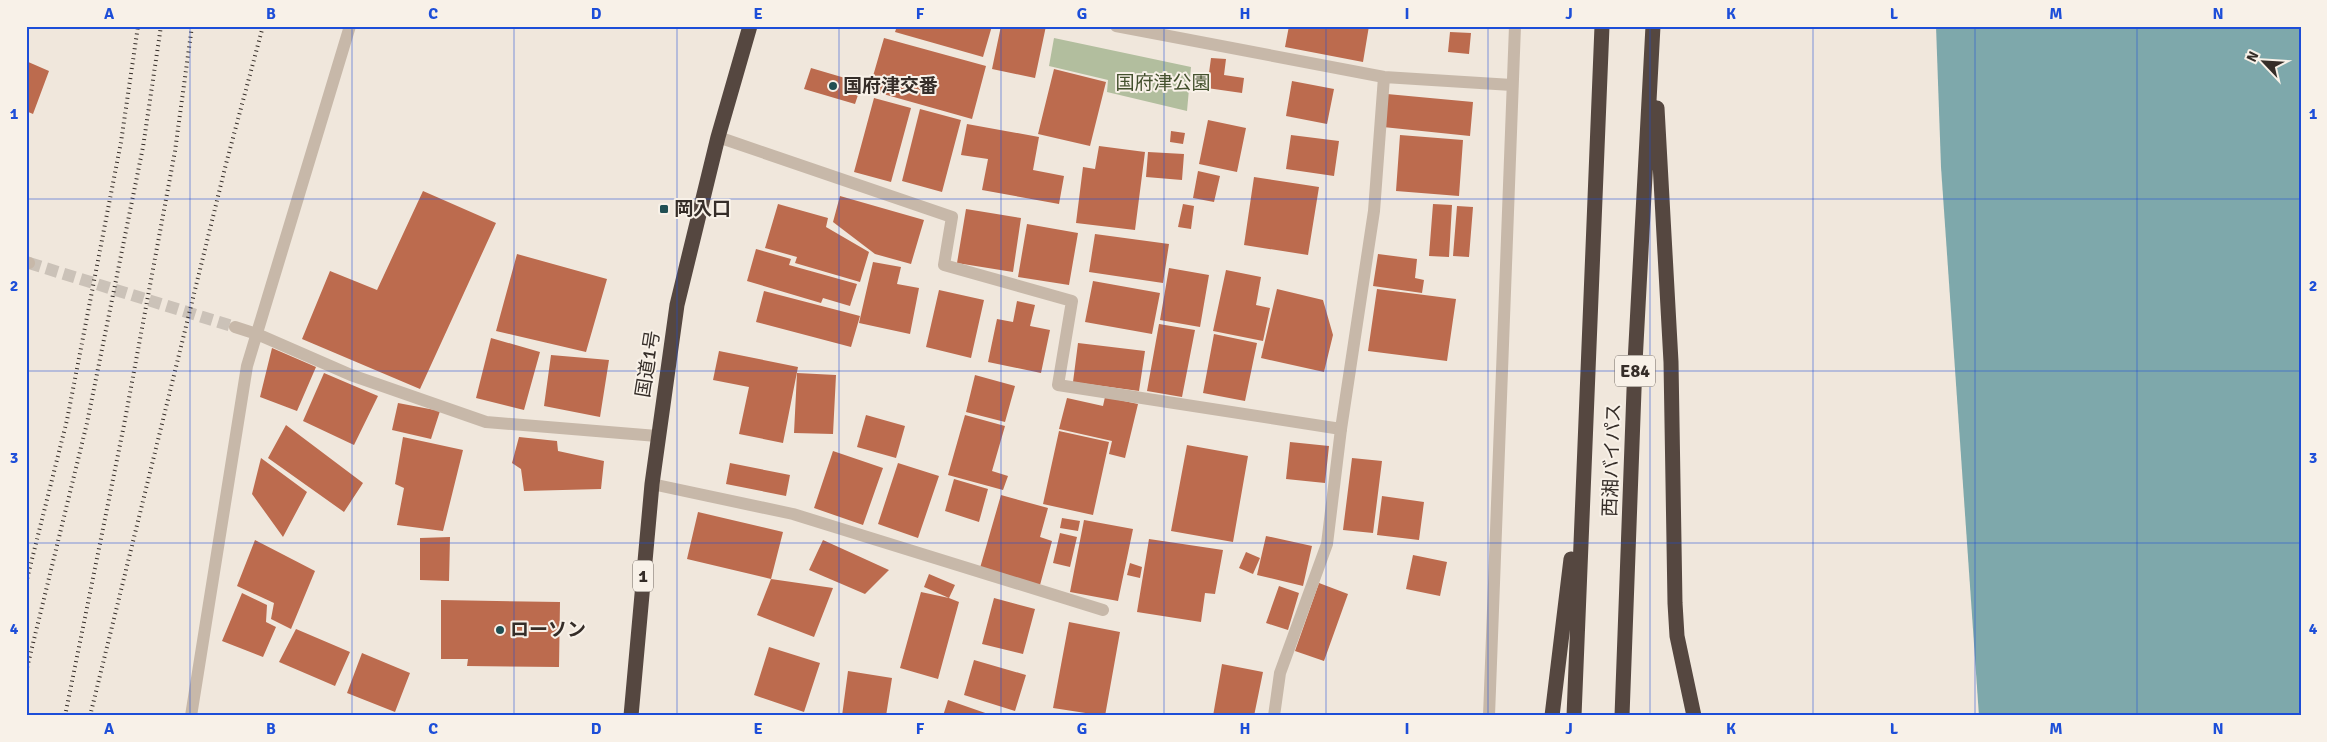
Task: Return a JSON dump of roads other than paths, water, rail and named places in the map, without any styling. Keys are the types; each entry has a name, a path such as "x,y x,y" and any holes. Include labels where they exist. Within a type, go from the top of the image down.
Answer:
{"highway":[{"name":"国道1号","path":"631,716 657,436 677,306 718,136 750,26"},
{"name":"西湘バイパス","path":"1574,716 1602,26"},
{"name":"西湘バイパス","path":"1622,716 1635,363 1653,28"},
{"path":"1653,28 1671,362 1675,603 1677,636 1694,716"},
{"path":"1552,716 1584,456"}],"street":[{"path":"192,716 247,366 350,26"},
{"path":"1116,26 1384,77 1512,85"},
{"path":"1489,716 1515,26"},
{"path":"1274,716 1280,673 1327,544 1341,429 1374,212 1384,77"},
{"path":"718,136 952,217 944,265 1072,301 1058,385 1341,429"},
{"path":"235,327 257,334 351,375 486,422 657,436"},
{"path":"652,484 793,514 1103,610"}],"water":[{"path":"1936,26 2301,26 2301,716 1979,716 1941,167"}],"tunnel":[{"path":"29,263 235,327"}],"railway":[{"path":"26,583 67,420 121,142 138,26"},
{"path":"26,672 87,423 143,147 161,26"},
{"path":"65,716 124,425 175,151 192,26"},
{"path":"90,716 226,164 263,26"}],"place":[{"name":"国府津交番","path":"833,86"},
{"name":"岡入口","path":"664,209"},
{"name":"ローソン","path":"500,630"}],"park label":[{"name":"国府津公園","path":"1163,83"}]}
